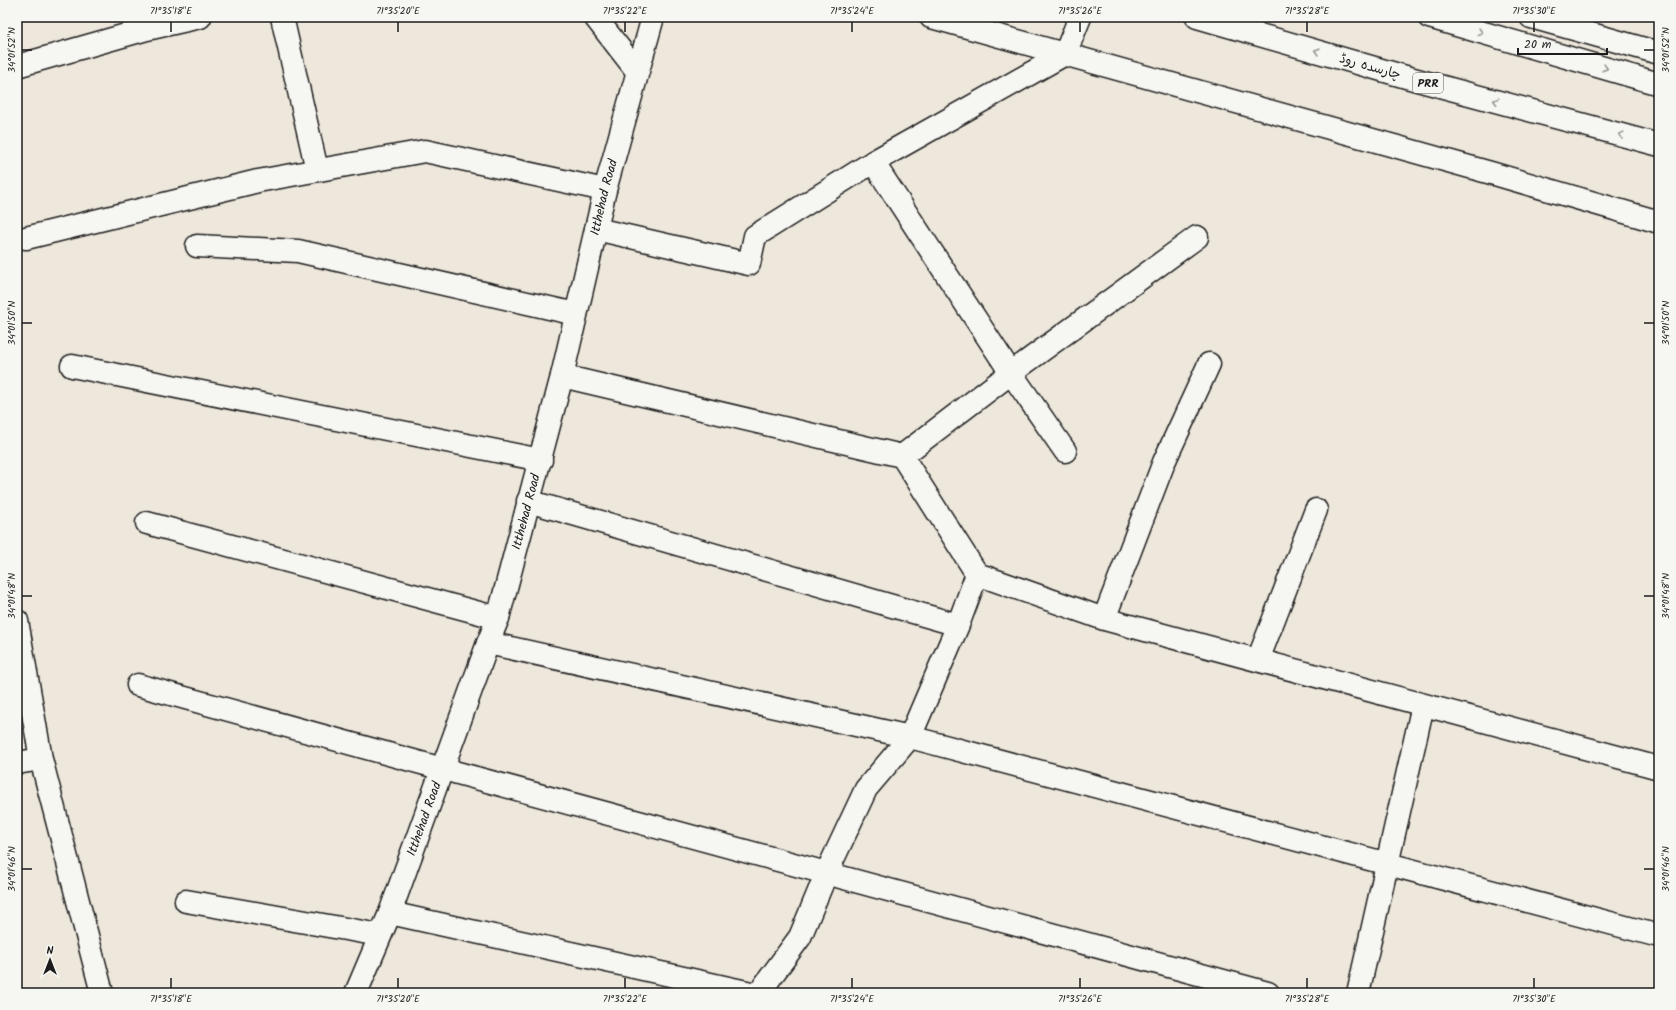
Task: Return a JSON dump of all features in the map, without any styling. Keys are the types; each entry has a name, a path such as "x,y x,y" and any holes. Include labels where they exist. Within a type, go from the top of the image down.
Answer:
{"main road":[{"path":"17,66 147,29 200,17"},
{"path":"282,17 317,170"},
{"path":"595,17 637,71"},
{"name":"Itthehad Road","path":"356,993 390,913 498,618 562,376 605,190 653,17"},
{"path":"931,17 1491,173 1659,222"},
{"path":"596,229 749,264 755,236 873,162 1065,54 1080,17"},
{"name":"چارسدہ روڈ","path":"1197,17 1406,77 1659,145"},
{"path":"1429,17 1659,84"},
{"path":"1532,17 1659,53"},
{"path":"26,238 258,181 425,151 605,190"},
{"path":"873,162 1011,373 1065,451"},
{"path":"902,456 1011,373 1197,237"},
{"path":"197,246 298,251 576,314"},
{"path":"1104,619 1164,462 1209,364"},
{"path":"72,366 541,460"},
{"path":"562,376 902,456 977,574 1104,619 1659,768"},
{"path":"528,501 958,625"},
{"path":"1258,660 1316,510"},
{"path":"147,523 498,618"},
{"path":"759,993 800,938 827,872 866,789 910,737 958,625 977,574"},
{"path":"17,621 41,759 102,993"},
{"path":"488,643 910,737 1659,936"},
{"path":"138,684 443,769 827,872 1268,993"},
{"path":"1358,993 1423,705"},
{"path":"17,763 41,759"},
{"path":"186,901 380,936"},
{"path":"390,913 752,993"}]}
